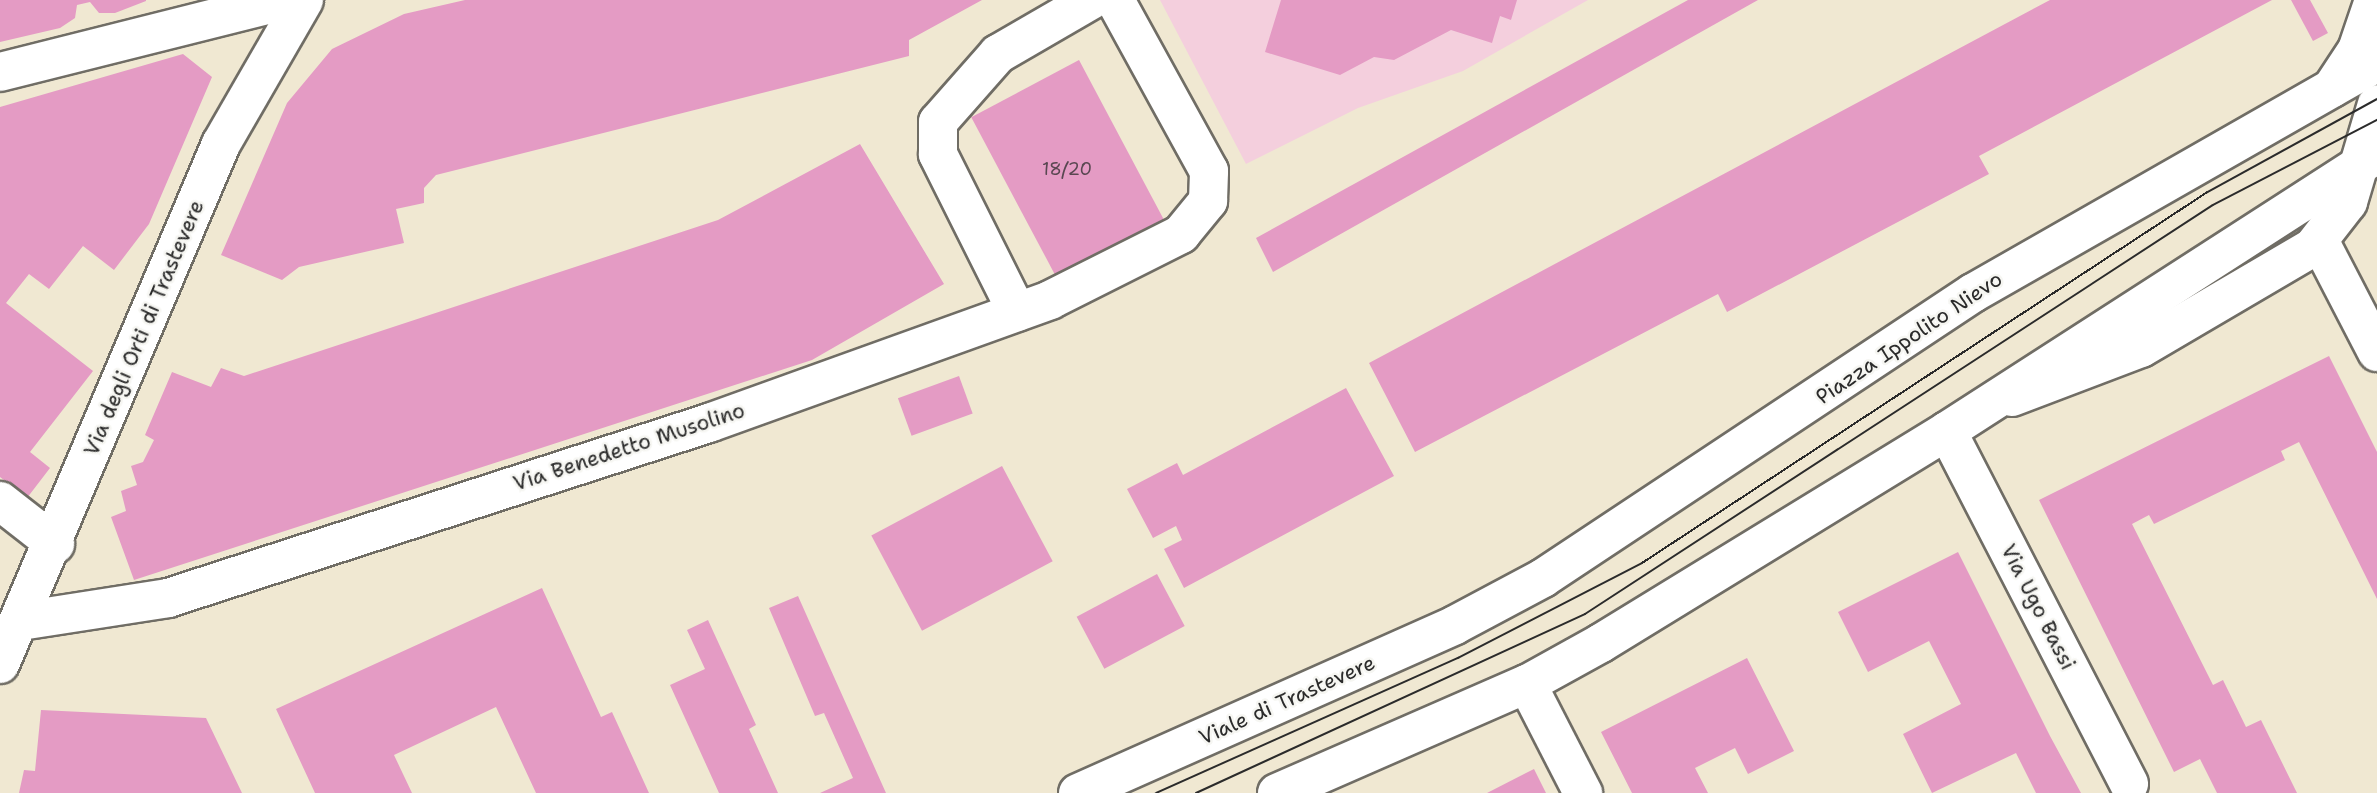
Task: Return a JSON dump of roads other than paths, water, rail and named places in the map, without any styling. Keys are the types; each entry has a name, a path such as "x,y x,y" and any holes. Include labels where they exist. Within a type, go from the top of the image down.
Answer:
{"street":[{"path":"0,72 287,0"},
{"name":"Via degli Orti di Trastevere","path":"0,664 55,544 221,144 304,0"},
{"path":"1017,312 938,153 938,122 990,61 1091,0"},
{"name":"Via Benedetto Musolino","path":"20,621 127,608 189,592 709,423 1017,312 1181,234 1208,201 1206,164 1115,0"},
{"name":"Piazza Ippolito Nievo","path":"2332,88 2357,50 2370,4"},
{"name":"Piazza Ippolito Nievo","path":"1496,604 1624,529 1973,293 2377,63"},
{"path":"1983,407 2141,348 2320,242 2348,202 2369,159 2377,104"},
{"path":"1277,793 1527,684 1947,431 2369,159"},
{"path":"2320,242 2377,352"},
{"name":"Via Ugo Bassi","path":"1947,431 2129,784"},
{"path":"0,501 55,544"},
{"name":"Viale di Trastevere","path":"1078,793 1496,604"},
{"path":"1527,684 1583,793"}],"tram line":[{"path":"1156,793 1458,658 1642,563 2206,193 2377,99"},
{"path":"1196,793 1585,614 2213,205 2377,120"}]}
